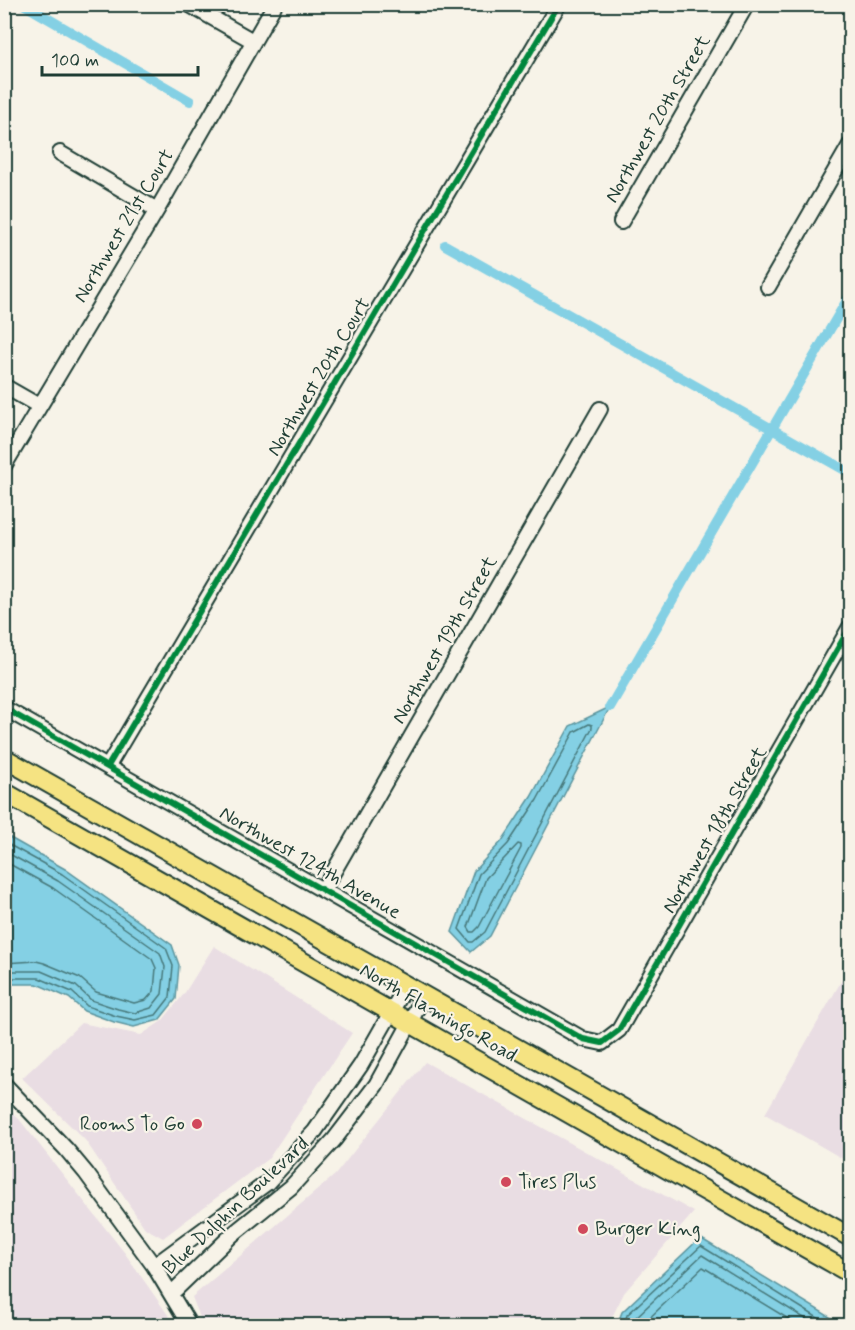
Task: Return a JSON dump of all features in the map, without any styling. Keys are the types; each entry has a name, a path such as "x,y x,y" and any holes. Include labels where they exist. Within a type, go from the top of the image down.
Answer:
{"highway":[{"name":"North Flamingo Road","path":"4,758 850,1237"},
{"name":"North Flamingo Road","path":"4,792 850,1273"}],"street":[{"path":"188,4 253,41"},
{"name":"Northwest 21st Court","path":"4,466 157,210 275,4"},
{"name":"Northwest 20th Court","path":"108,766 559,4"},
{"name":"Northwest 20th Street","path":"621,222 747,4"},
{"path":"768,287 850,146"},
{"path":"60,153 157,210"},
{"path":"4,386 39,406"},
{"name":"Northwest 19th Street","path":"323,890 600,409"},
{"name":"Northwest 18th Street","path":"602,1042 619,1030 850,627"},
{"name":"Northwest 124th Avenue","path":"4,708 583,1039 602,1042"},
{"name":"Blue Dolphin Boulevard","path":"154,1266 268,1182 315,1131 361,1065 406,986"},
{"name":"Blue Dolphin Boulevard","path":"172,1293 233,1234 291,1186 334,1140 376,1085 423,996"},
{"path":"4,1084 86,1173 154,1266 190,1326"}],"shaded area":[{"path":"214,946 352,1033 269,1158 163,1238 145,1228 85,1140 22,1078 81,1023 141,1035 162,1021 184,994"},
{"path":"850,966 850,1163 765,1114"},
{"path":"425,1062 694,1212 624,1293 608,1325 203,1325 192,1297 335,1175"},
{"path":"5,1105 19,1119 124,1252 175,1325 5,1325"}],"water":[{"path":"610,707 490,936 471,952 452,932 474,871 502,841 531,797 570,726"},
{"path":"5,835 65,869 172,945 179,965 176,999 159,1020 134,1027 84,1011 69,998 37,984 5,986"},
{"path":"700,1238 843,1325 617,1325 622,1312"}],"waterway":[{"path":"23,4 190,101"},
{"path":"445,245 850,473"},
{"path":"610,707 850,295"}],"cycle path":[{"path":"108,766 559,4"},
{"path":"4,708 583,1039 602,1043 619,1030 850,627"}],"place":[{"name":"Rooms To Go","path":"197,1124"},
{"name":"Tires Plus","path":"506,1182"},
{"name":"Burger King","path":"583,1229"}]}
